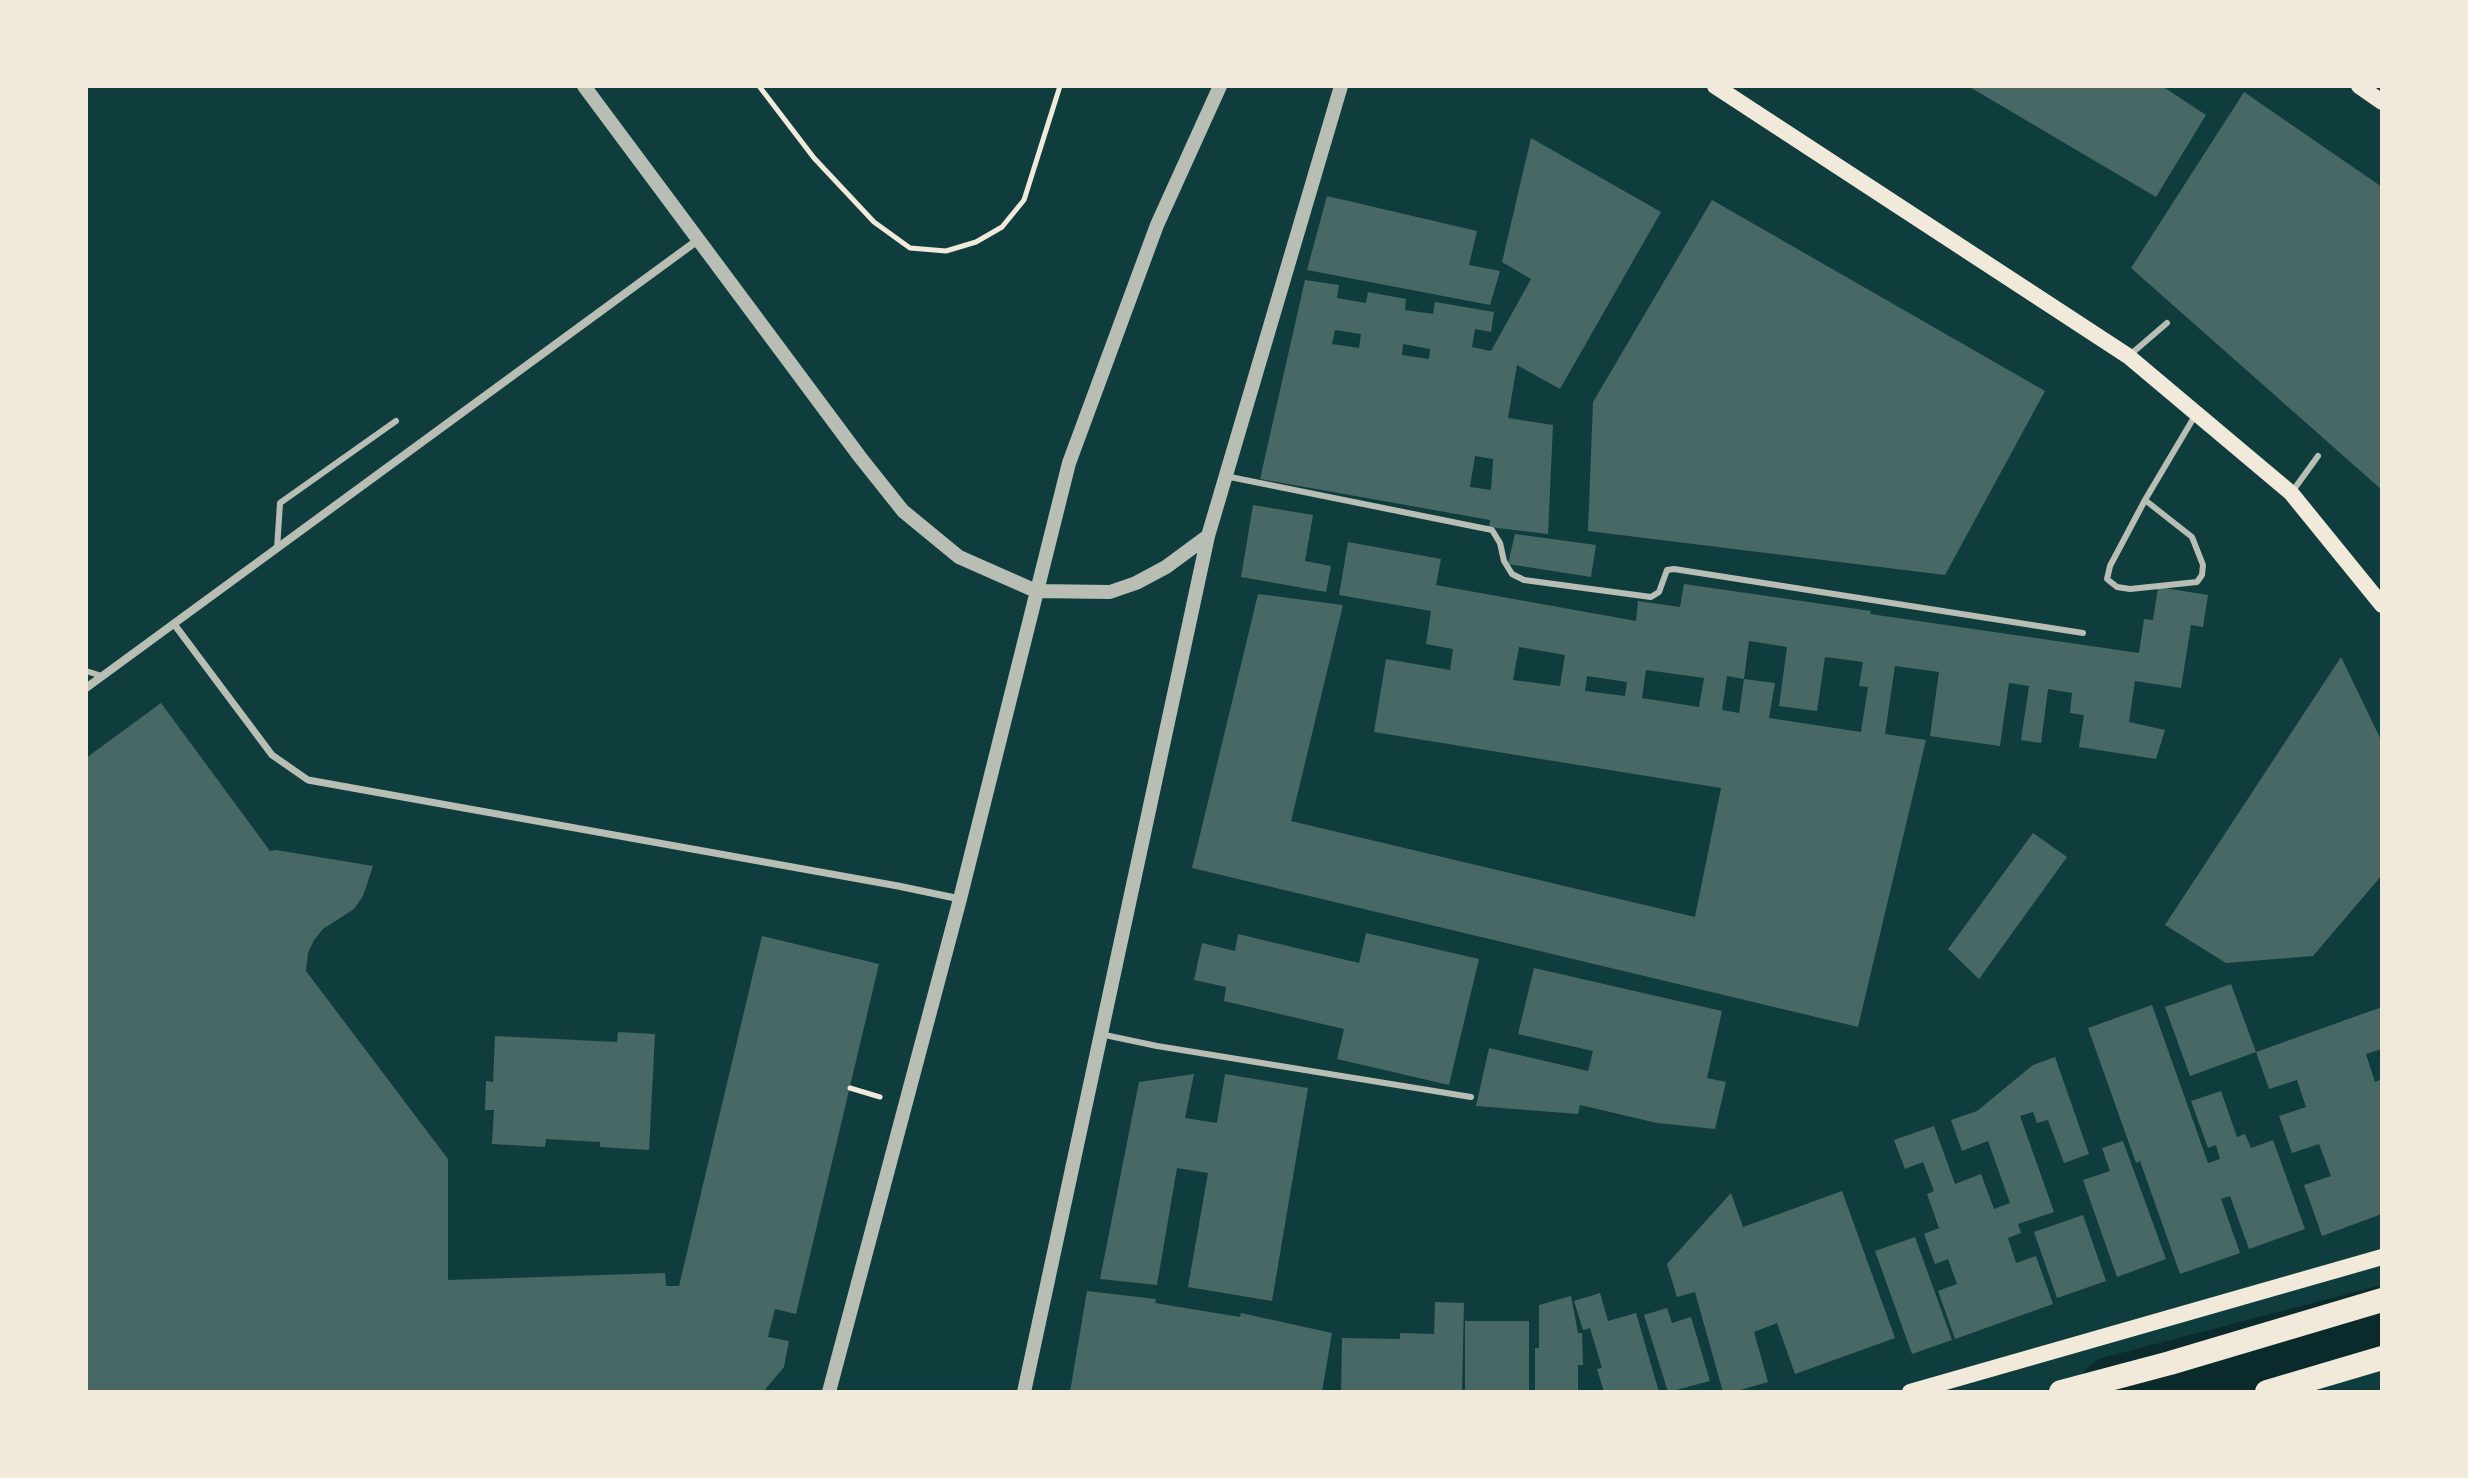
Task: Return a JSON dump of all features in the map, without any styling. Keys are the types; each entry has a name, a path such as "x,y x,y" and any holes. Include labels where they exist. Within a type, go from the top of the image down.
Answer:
{"highway":[{"path":"2061,1392 2382,1300"},
{"path":"2267,1392 2382,1358"}],"main road":[{"path":"1715,86 2128,356 2291,493 2382,605"},
{"path":"2359,86 2380,97"},
{"path":"1910,1392 2382,1257"}],"street":[{"path":"584,86 903,511 959,557 1036,591 1110,592 1166,567 1208,536"},
{"path":"829,1392 960,899 1069,463 1157,225 1220,86"},
{"path":"1024,1392 1208,536 1341,86"},
{"path":"86,688 698,240"},
{"path":"174,624 272,755 308,780 960,899"}],"lane":[{"path":"2128,356 2167,323"},
{"path":"2145,500 2192,537 2203,565 2197,582 2130,589 2117,587 2107,579 2110,566 2145,500 2196,414"},
{"path":"277,549 280,503 396,421"},
{"path":"2291,493 2318,456"},
{"path":"1225,476 1492,530 1512,574 1524,580 1651,597 1659,592 1667,570 1674,569 2083,633"},
{"path":"86,671 102,676"},
{"path":"1100,1034 1471,1097"}],"path":[{"path":"759,86 814,158 874,222 910,248 946,251 976,242 1002,227 1024,200 1060,86"}],"building":[{"path":"1968,86 2162,86 2206,115 2156,197"},
{"path":"2244,92 2382,187 2382,490 2131,268"},
{"path":"1531,138 1661,212 1560,389 1517,365 1508,418 1553,425 1548,534 1489,527 1490,520 1260,479 1305,280 1339,285 1337,298 1366,303 1368,292 1406,299 1405,310 1433,314 1435,302 1494,312 1491,332 1475,329 1472,347 1491,351 1531,279 1502,262","holes":["1335,330 1361,334 1359,348 1332,344","1403,344 1430,349 1429,359 1402,355","1475,456 1493,459 1491,490 1470,487"]},
{"path":"1327,196 1477,231 1469,265 1500,271 1490,305 1307,270"},
{"path":"1712,200 2045,391 1945,575 1588,531 1593,402"},
{"path":"1253,505 1313,515 1305,561 1331,566 1326,592 1241,577"},
{"path":"1515,534 1596,545 1591,577 1508,564"},
{"path":"1348,542 1441,559 1436,585 1636,621 1638,601 1680,607 1684,584 2139,653 2144,619 2153,620 2158,587 2208,595 2203,627 2191,625 2181,688 2135,681 2129,722 2165,730 2156,759 2079,747 2084,715 2070,713 2072,693 2048,689 2041,743 2021,740 2029,686 2009,683 2000,746 1930,736 1939,672 1895,666 1885,734 1926,740 1858,1027 1192,868 1258,594 1343,605 1291,821 1695,917 1721,788 1374,732 1386,659 1450,670 1453,649 1426,644 1431,611 1339,595","holes":["1749,641 1787,647 1779,706 1817,711 1825,657 1863,662 1859,686 1868,687 1861,732 1769,718 1775,683 1744,679","1519,647 1565,655 1560,686 1513,680","1646,670 1704,678 1699,707 1642,698","1587,676 1627,682 1625,696 1585,691","1727,676 1744,679 1739,713 1722,710"]},
{"path":"2341,657 2382,742 2382,875 2313,956 2226,963 2165,925"},
{"path":"161,703 270,851 373,866 363,896 354,909 323,929 314,940 308,953 306,971 448,1159 448,1280 665,1273 666,1286 679,1286 762,936 879,964 796,1314 775,1309 768,1337 789,1341 784,1367 763,1392 86,1392 86,758"},
{"path":"2033,833 2067,857 1979,979 1948,949"},
{"path":"1366,933 1479,959 1449,1085 1337,1059 1344,1029 1224,1001 1226,987 1194,980 1202,943 1235,951 1238,934 1359,963"},
{"path":"1534,968 1722,1011 1707,1078 1726,1082 1715,1129 1657,1123 1580,1105 1578,1114 1476,1106 1489,1048 1588,1071 1593,1051 1518,1034"},
{"path":"2231,984 2256,1052 2190,1076 2165,1007"},
{"path":"2152,1005 2208,1163 2220,1159 2216,1145 2208,1148 2191,1101 2221,1091 2237,1137 2245,1134 2251,1148 2273,1140 2305,1229 2249,1249 2230,1196 2221,1199 2240,1253 2180,1274 2088,1028"},
{"path":"2382,1007 2382,1049 2366,1054 2375,1082 2382,1079 2382,1214 2322,1236 2304,1185 2331,1176 2319,1144 2292,1153 2279,1116 2306,1107 2297,1080 2269,1089 2256,1052"},
{"path":"618,1032 655,1034 649,1150 600,1147 600,1142 546,1139 545,1147 492,1144 494,1110 485,1110 486,1081 493,1082 495,1036 617,1042"},
{"path":"2055,1057 2089,1154 2064,1163 2048,1120 2037,1123 2033,1112 2020,1116 2054,1212 2018,1224 2021,1233 2008,1238 2016,1263 2036,1256 2053,1304 1955,1339 1938,1291 1957,1284 1948,1259 1935,1264 1924,1234 1939,1228 1927,1194 1934,1191 1923,1162 1905,1169 1894,1140 1934,1126 1955,1184 1981,1174 1994,1209 2010,1203 1988,1141 1962,1151 1951,1120 1977,1111 2033,1065"},
{"path":"1194,1074 1185,1118 1217,1123 1225,1074 1308,1088 1272,1301 1188,1287 1208,1173 1177,1168 1157,1285 1100,1279 1139,1082"},
{"path":"2123,1141 2166,1259 2117,1277 2083,1180 2110,1171 2102,1148"},
{"path":"1842,1191 1895,1338 1795,1374 1777,1323 1754,1332 1768,1382 1723,1392 1695,1292 1677,1297 1667,1264 1731,1193 1743,1227"},
{"path":"2083,1215 2106,1281 2057,1298 2034,1232"},
{"path":"1915,1237 1952,1340 1912,1354 1875,1251"},
{"path":"1087,1291 1156,1299 1155,1303 1240,1317 1241,1313 1332,1333 1322,1392 1070,1392"},
{"path":"1600,1293 1608,1321 1636,1313 1659,1392 1604,1392 1597,1369 1602,1368 1590,1328 1583,1330 1574,1301"},
{"path":"1571,1296 1578,1333 1582,1333 1583,1365 1578,1365 1578,1392 1535,1392 1539,1305"},
{"path":"1435,1302 1464,1303 1462,1392 1341,1392 1342,1338 1400,1339 1400,1333 1434,1334"},
{"path":"1667,1308 1672,1323 1691,1317 1710,1381 1668,1392 1644,1315"},
{"path":"1465,1321 1529,1321 1529,1392 1465,1392"}],"waterway":[{"path":"2114,1392 2382,1322"}]}
